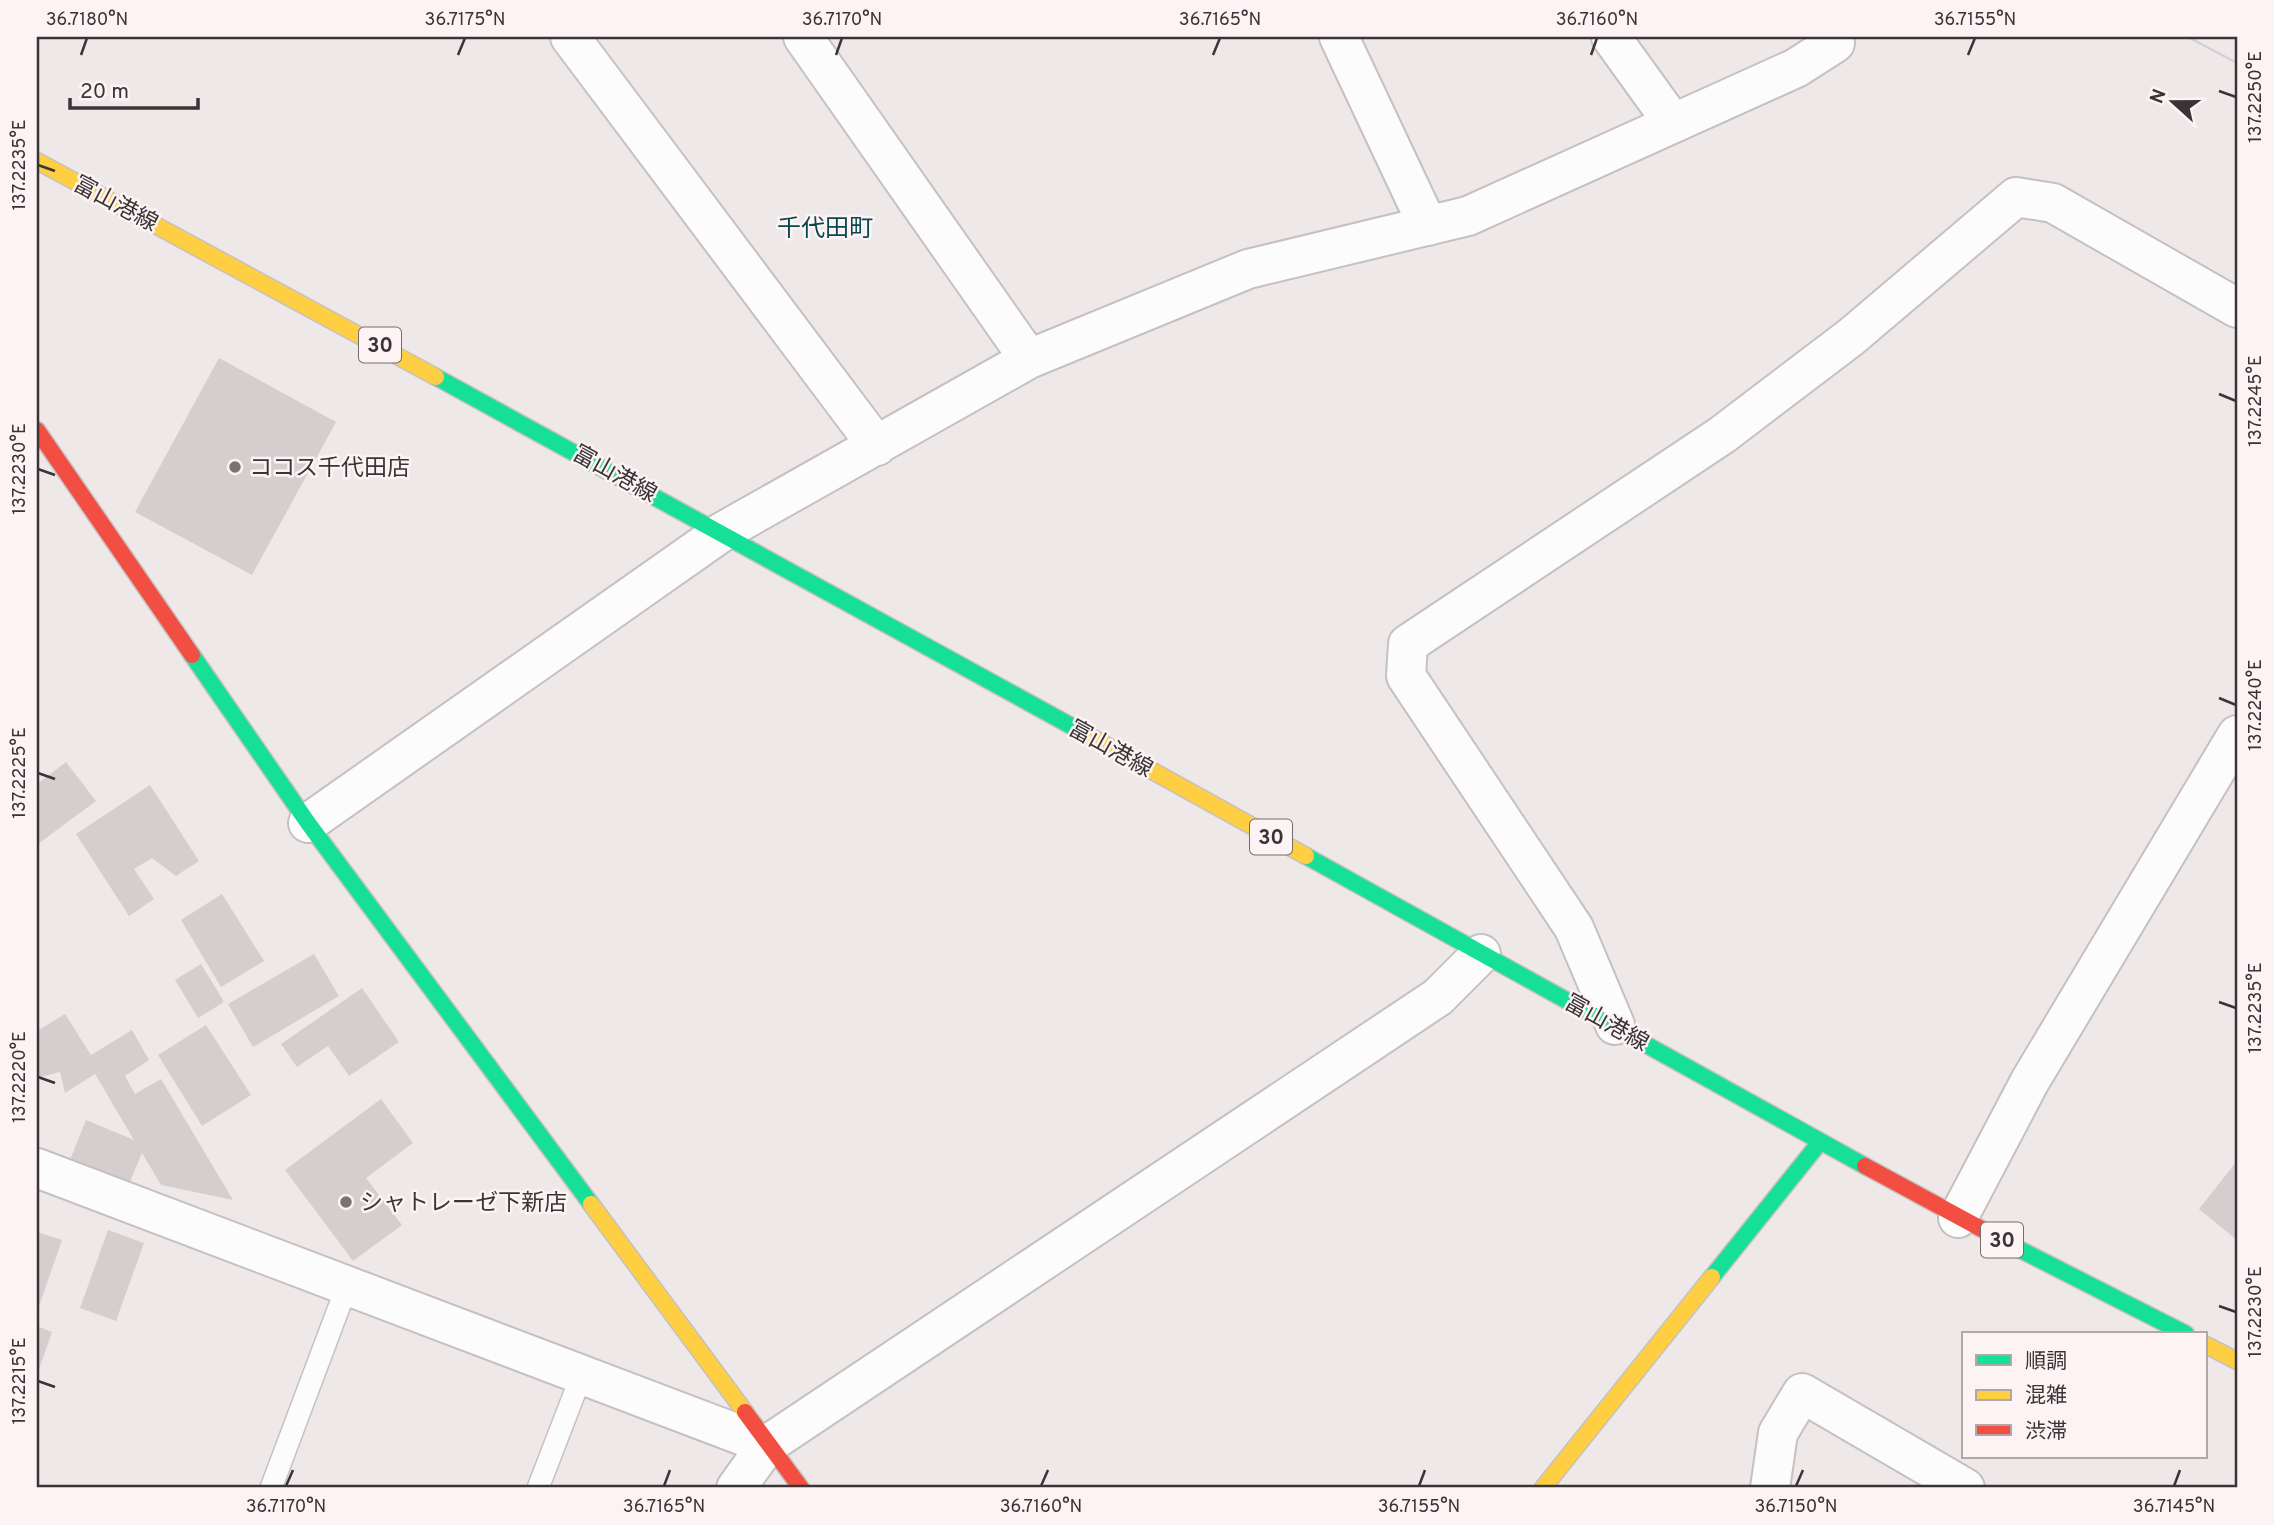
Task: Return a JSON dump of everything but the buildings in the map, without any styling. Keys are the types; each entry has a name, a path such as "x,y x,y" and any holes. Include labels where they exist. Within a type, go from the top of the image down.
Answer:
{"main road":[{"name":"富山港線","path":"37,161 722,532 1958,1217 2182,1332"},
{"path":"37,430 308,823 801,1488"},
{"path":"1543,1488 1821,1142"},
{"path":"2208,1346 2237,1361"}],"street":[{"path":"570,37 877,446"},
{"path":"803,37 1030,359"},
{"path":"1339,37 1428,226"},
{"path":"1611,37 1673,123"},
{"path":"308,823 722,532 1030,359 1248,269 1468,216 1796,68 1835,43"},
{"path":"1615,1025 1574,928 1406,676 1408,644 1722,435 1851,337 2016,197 2053,203 2237,308"},
{"path":"1958,1217 2029,1081 2232,755"},
{"path":"736,1488 767,1445 1438,997 1481,954"},
{"path":"37,1168 767,1445"},
{"path":"1770,1488 1778,1433 1802,1393 1965,1488"}],"lane":[{"path":"271,1488 347,1286"},
{"path":"538,1488 582,1374"}],"tram line":[{"path":"2188,37 2237,63"}],"traffic: fast":[{"path":"436,377 1084,733"},
{"path":"192,655 308,823 591,1204"},
{"path":"1306,856 1865,1166"},
{"path":"1712,1277 1820,1142"},
{"path":"2013,1246 2182,1332"}],"traffic: slow":[{"path":"37,161 436,377"},
{"path":"1084,733 1306,856"},
{"path":"591,1204 745,1412"},
{"path":"1543,1488 1712,1277"},
{"path":"2208,1346 2237,1361"}],"traffic: jam":[{"path":"37,430 192,655"},
{"path":"1865,1166 2013,1246"},
{"path":"745,1412 801,1488"}],"place":[{"name":"ココス千代田店","path":"235,467"},
{"name":"シャトレーゼ下新店","path":"346,1202"}],"district":[{"name":"千代田町","path":"825,228"}]}
